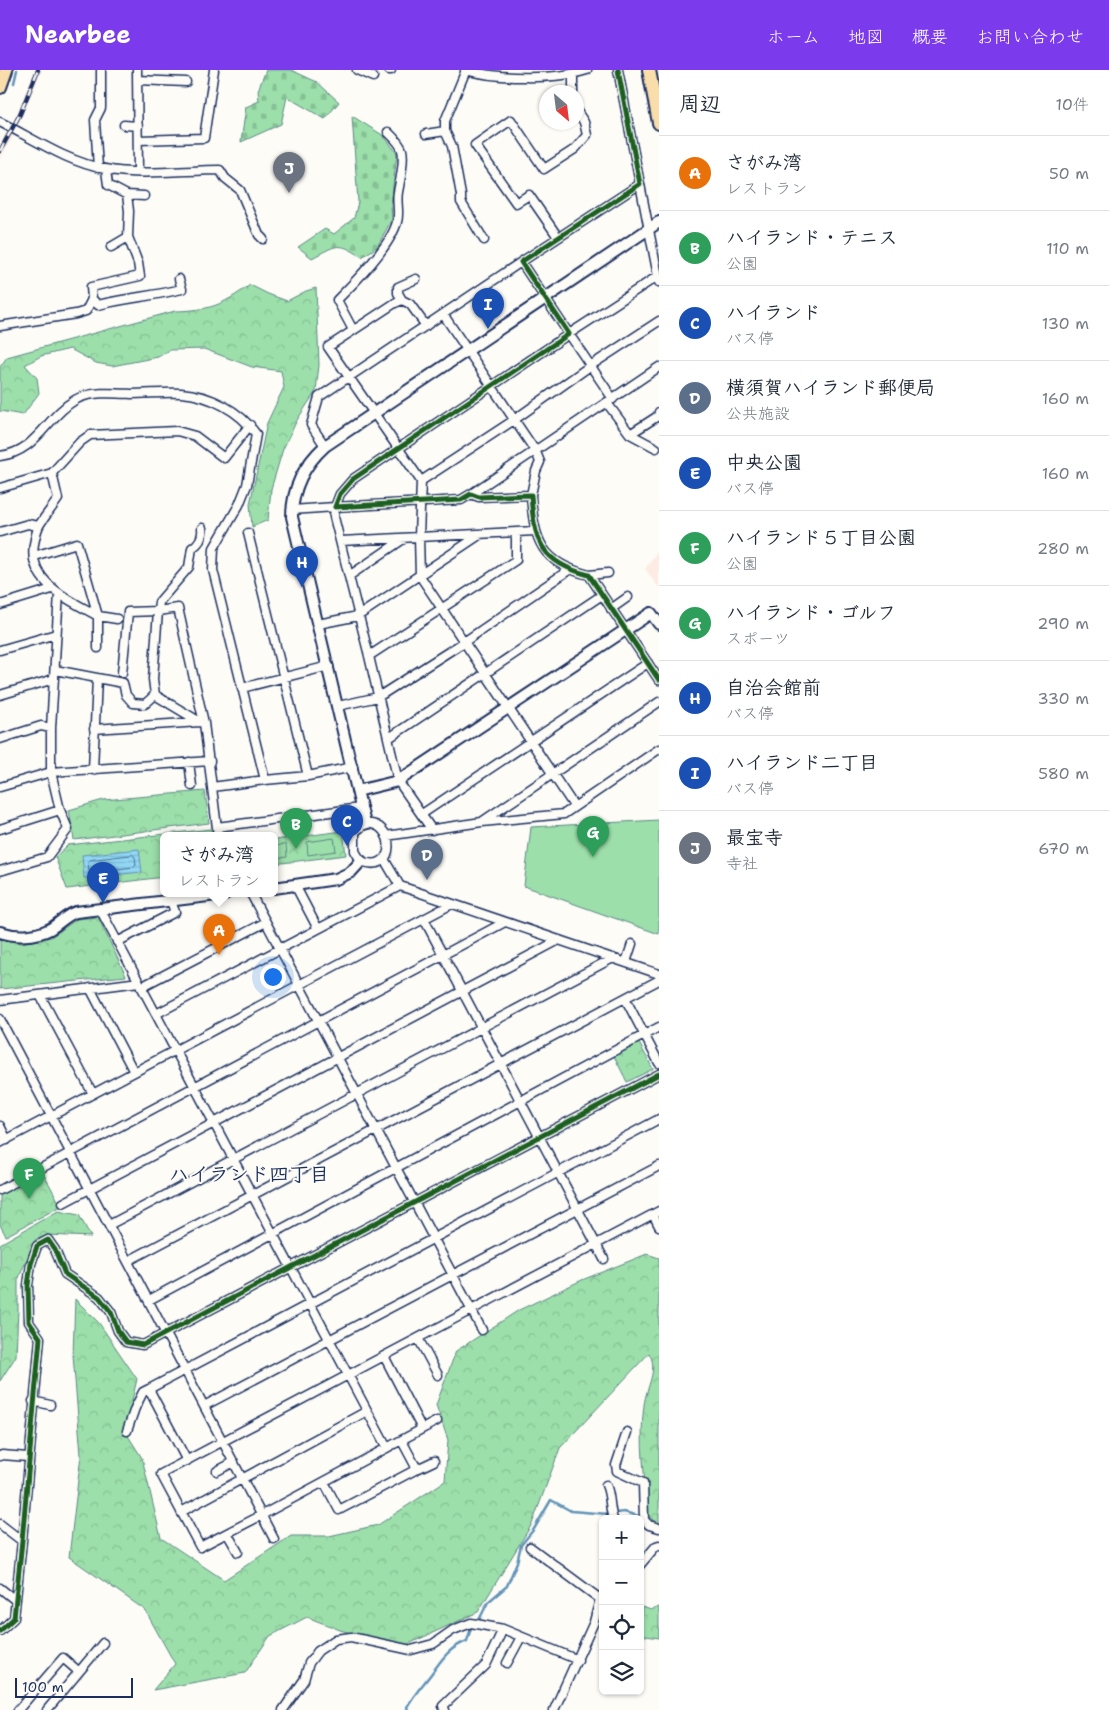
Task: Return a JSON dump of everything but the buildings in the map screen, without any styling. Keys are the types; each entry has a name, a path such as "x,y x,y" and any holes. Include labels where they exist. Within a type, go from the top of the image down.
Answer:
{"main road":[{"path":"0,87 6,70"},
{"path":"649,70 659,123"}],"street":[{"path":"101,70 101,108 95,120 102,169 108,185 127,195 144,196"},
{"path":"137,70 138,172"},
{"path":"138,140 204,138 214,70"},
{"path":"357,70 373,77"},
{"path":"484,240 461,202 452,146 444,131 445,121 465,70 476,73 521,77 573,74 587,70"},
{"path":"432,830 398,781 334,517 335,507 340,494 346,486 398,449 569,334 659,279 618,70"},
{"path":"573,74 573,85"},
{"path":"137,80 186,82"},
{"path":"558,237 529,194 516,204 475,145 511,120 544,169 575,149 587,135 584,122"},
{"path":"0,122 69,158 102,169 138,172 220,170 225,178 240,190 259,235 263,240"},
{"path":"124,125 138,126"},
{"path":"426,134 444,131"},
{"path":"353,330 337,300 379,253 398,221 396,201 401,178 402,151 399,144 388,132"},
{"path":"325,446 311,425 319,397 640,184"},
{"path":"0,326 86,311 92,299 91,287 116,283 140,276 138,262 128,238 129,211 127,195"},
{"path":"365,824 360,808 353,767 292,517 294,495 302,475 312,459 325,446 659,222"},
{"path":"111,247 128,238"},
{"path":"521,262 590,366 630,434 656,448"},
{"path":"92,299 98,305 120,299 158,295 182,289 179,279"},
{"path":"416,279 398,287 398,292 402,300 410,304 426,326"},
{"path":"116,283 120,299"},
{"path":"402,300 394,303 328,347 421,480 419,502 420,576 574,806"},
{"path":"443,314 536,452 540,462 536,471 531,496 535,531 542,546 549,555 568,570 589,575 608,572"},
{"path":"421,480 514,420 590,366 659,321"},
{"path":"292,510 461,500 536,452 659,367"},
{"path":"0,456 10,455 26,446 39,436 62,408 77,398 92,394 182,393 204,398 234,411 250,425 256,434 247,485 239,506 214,548 212,570 265,780"},
{"path":"630,434 658,416 659,412"},
{"path":"0,488 52,473 80,442 90,435 176,431 195,436 224,458 250,425"},
{"path":"52,473 58,499 38,526 32,550 39,575 56,591 98,616 117,619"},
{"path":"472,494 479,497 531,496"},
{"path":"0,532 28,524 38,526"},
{"path":"155,695 154,679 159,602 189,567 192,548 196,546 202,535 202,528"},
{"path":"341,541 535,531"},
{"path":"248,533 308,776"},
{"path":"369,656 516,560 516,533"},
{"path":"318,624 358,616 481,534"},
{"path":"349,576 406,537"},
{"path":"34,556 77,543 98,616 98,648"},
{"path":"338,706 378,697 464,642 568,570"},
{"path":"589,575 659,680"},
{"path":"0,604 56,591"},
{"path":"0,871 47,857 68,829 60,810 51,772 56,591"},
{"path":"389,738 602,595"},
{"path":"611,609 628,597"},
{"path":"122,673 128,612 178,608 210,762 218,832"},
{"path":"357,791 398,781 651,613 659,624"},
{"path":"0,650 56,634"},
{"path":"422,814 648,663"},
{"path":"242,688 328,666"},
{"path":"0,695 54,675 97,678 123,683 126,695 133,703 145,704 155,695"},
{"path":"93,770 97,678"},
{"path":"155,695 202,723"},
{"path":"482,822 659,702"},
{"path":"94,729 202,723"},
{"path":"0,739 41,726 51,728"},
{"path":"386,836 482,822 564,814 659,750"},
{"path":"189,762 192,786"},
{"path":"0,787 51,772 210,762"},
{"path":"212,787 308,776 353,767"},
{"path":"217,827 360,808"},
{"path":"0,829 60,810"},
{"path":"365,824 374,824 380,827 386,836 388,852 384,860 376,863 361,861 356,851 354,835 356,830 365,824"},
{"path":"384,860 400,886 659,974"},
{"path":"278,887 330,881 351,872 361,861"},
{"path":"295,885 318,929"},
{"path":"156,1014 400,886"},
{"path":"0,932 18,936 42,932 50,929 72,913 200,897"},
{"path":"254,897 482,1330"},
{"path":"117,942 175,912 172,904"},
{"path":"0,1126 4,1141 452,904"},
{"path":"100,909 387,1448"},
{"path":"424,919 604,1259"},
{"path":"0,1000 90,988 140,985 266,922"},
{"path":"0,1190 505,922"},
{"path":"63,1204 560,940"},
{"path":"626,962 632,944"},
{"path":"109,1225 614,958"},
{"path":"128,1261 659,980"},
{"path":"90,988 134,1072"},
{"path":"40,994 93,1094"},
{"path":"625,998 659,1063"},
{"path":"0,1018 274,1539"},
{"path":"149,1300 659,1027"},
{"path":"0,1631 14,1618 22,1541 40,1338 29,1322 28,1285 31,1264 37,1246 48,1240 55,1250 65,1274 99,1297 111,1312 118,1331 126,1342 143,1345 659,1074"},
{"path":"127,1431 142,1392 659,1119"},
{"path":"204,1406 659,1166"},
{"path":"437,1421 262,1516 200,1547 161,1474 656,1213 659,1226"},
{"path":"418,1338 438,1375"},
{"path":"384,1356 422,1429"},
{"path":"149,1389 187,1461"},
{"path":"33,1401 50,1405"},
{"path":"181,1512 367,1411"},
{"path":"627,1432 616,1469 643,1483 644,1520 649,1525 659,1528"},
{"path":"402,1441 417,1469"},
{"path":"0,1456 28,1457"},
{"path":"324,1482 339,1510 434,1461"},
{"path":"217,1470 234,1462"},
{"path":"606,1484 609,1492 612,1515"},
{"path":"0,1524 22,1541"},
{"path":"227,1533 238,1552"},
{"path":"644,1560 659,1545"},
{"path":"530,1547 599,1596"},
{"path":"0,1588 15,1600"},
{"path":"554,1710 578,1660 594,1622 599,1604"},
{"path":"283,1710 304,1680 309,1663 318,1651 336,1639 351,1637 411,1650 433,1644 453,1630 471,1623 503,1629 578,1660"},
{"path":"445,1710 443,1706 486,1665 503,1629"},
{"path":"507,1663 521,1636"},
{"path":"47,1710 103,1643"},
{"path":"18,1710 63,1658 78,1671"}],"shaded area":[{"path":"35,70 42,70 17,127 12,125"},
{"path":"8,129 15,133 0,159 0,144"},
{"path":"659,549 659,588 645,569"}],"green space":[{"path":"266,70 291,70 317,82 339,102 325,119 287,97 281,124 241,142 246,107 259,101 258,90"},
{"path":"352,116 384,136 397,153 391,204 392,219 377,247 362,257 348,249 337,247 312,258 298,247 325,229 334,234 354,218 358,202"},
{"path":"250,285 287,301 316,288 319,365 316,391 297,420 283,449 271,489 268,520 252,527 250,504 267,423 284,387 281,371 252,367 204,349 170,350 158,357 112,366 96,363 70,349 41,356 25,365 37,378 39,393 23,415 0,411 0,367 7,357 175,311 215,306"},
{"path":"205,791 209,823 74,840 69,810 103,800"},
{"path":"659,820 659,934 524,886 531,827"},
{"path":"211,829 211,832 184,832"},
{"path":"343,831 346,855 278,864 278,839"},
{"path":"160,835 160,877 67,889 55,857 68,845"},
{"path":"334,838 336,851 308,855 307,842"},
{"path":"286,844 287,857 278,858 278,845"},
{"path":"98,917 126,976 0,989 0,939 21,943 51,937 77,919"},
{"path":"639,1043 653,1069 627,1082 614,1056"},
{"path":"42,1171 61,1206 6,1236 0,1225 0,1193"},
{"path":"58,1211 79,1215 91,1237 47,1235 35,1240 18,1280 16,1356 0,1381 0,1244"},
{"path":"647,1254 659,1258 659,1523 648,1515 643,1460 642,1432 644,1405 653,1366 649,1353 560,1448 532,1524 478,1612 402,1647 340,1630 307,1617 270,1636 245,1673 153,1690 175,1664 145,1610 69,1557 81,1455 73,1355 75,1299 99,1323 137,1379 125,1431 142,1458 161,1538 224,1580 291,1536 329,1536 378,1525 445,1481 448,1440 436,1405 456,1351 519,1310 582,1280"},
{"path":"659,1607 659,1638 644,1636 644,1608 651,1610"}],"water":[{"path":"139,849 142,872 84,878 82,855"}],"waterway":[{"path":"14,83 17,70"},
{"path":"408,1710 407,1707 412,1699 441,1661 454,1648 467,1641 471,1628 478,1622 488,1602 507,1586 517,1562 521,1545 534,1529 551,1500 571,1511 608,1514 624,1512 635,1515"}],"railway":[{"path":"0,151 20,114 38,70"}],"cycle path":[{"path":"618,70 640,184 521,262 569,334 353,479 340,494 335,507 461,500 471,494 479,497 531,495 535,525 543,548 550,557 560,564 589,575 659,680"},
{"path":"0,1631 14,1618 22,1541 40,1338 29,1322 28,1285 31,1264 37,1246 48,1240 55,1250 65,1274 99,1297 111,1312 118,1331 126,1342 143,1345 659,1074"}],"place":[{"name":"最宝寺","path":"289,193"},
{"name":"ハイランド二丁目","path":"488,329"},
{"name":"自治会館前","path":"302,587"},
{"name":"ハイランド","path":"347,846"},
{"name":"ハイランド・テニス","path":"296,849"},
{"name":"ハイランド・ゴルフ","path":"593,857"},
{"name":"横須賀ハイランド郵便局","path":"427,880"},
{"name":"中央公園","path":"103,903"},
{"name":"さがみ湾","path":"219,955"},
{"name":"ハイランド５丁目公園","path":"29,1199"}],"district":[{"name":"ハイランド四丁目","path":"249,1174"}]}
